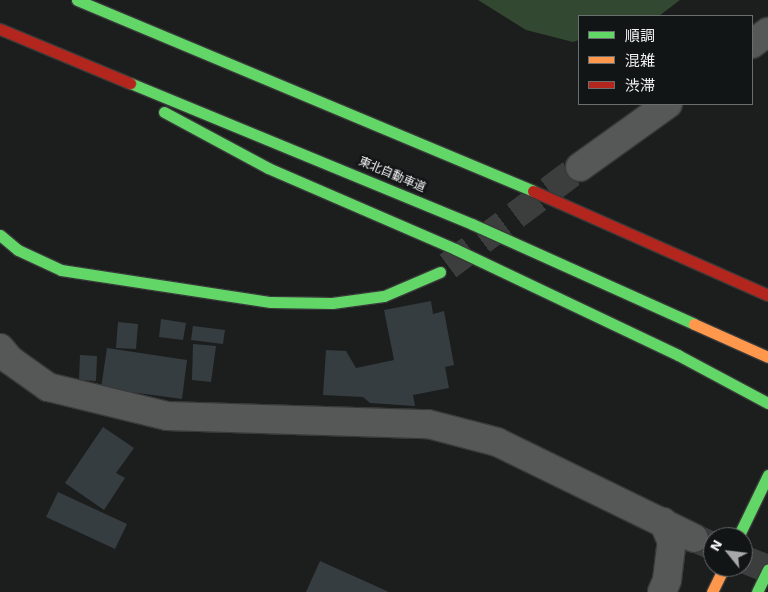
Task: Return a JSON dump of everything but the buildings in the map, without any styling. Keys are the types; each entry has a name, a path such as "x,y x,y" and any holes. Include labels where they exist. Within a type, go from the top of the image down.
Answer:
{"main road":[{"path":"77,0 497,175 768,296"},
{"name":"東北自動車道","path":"0,29 453,216 768,357"},
{"path":"44,47 268,168 455,249 678,355 768,403"},
{"path":"0,235 18,250 61,270 271,302 332,303 384,296 440,272"},
{"path":"743,527 768,475"},
{"path":"757,592 768,569"},
{"path":"712,592 719,577"}],"street":[{"path":"753,43 768,32"},
{"path":"580,167 667,105"},
{"path":"3,362 48,387 167,416 428,424 497,442 694,538"},
{"path":"662,592 672,542 663,522"}],"green space":[{"path":"478,0 680,0 660,15 578,15 578,40 573,42 526,30"}],"tunnel":[{"path":"448,266 580,167"},
{"path":"694,538 703,542"},
{"path":"753,563 768,569"}],"traffic: fast":[{"path":"77,0 533,191"},
{"path":"130,83 472,224 694,324"},
{"path":"164,112 268,168 455,249 678,355 768,403"},
{"path":"0,235 18,250 61,270 271,302 332,303 384,296 440,272"},
{"path":"743,527 768,475"},
{"path":"757,592 768,569"}],"traffic: slow":[{"path":"694,324 768,357"},
{"path":"712,592 719,577"}],"traffic: jam":[{"path":"0,29 130,83"},
{"path":"533,191 768,295"}]}
